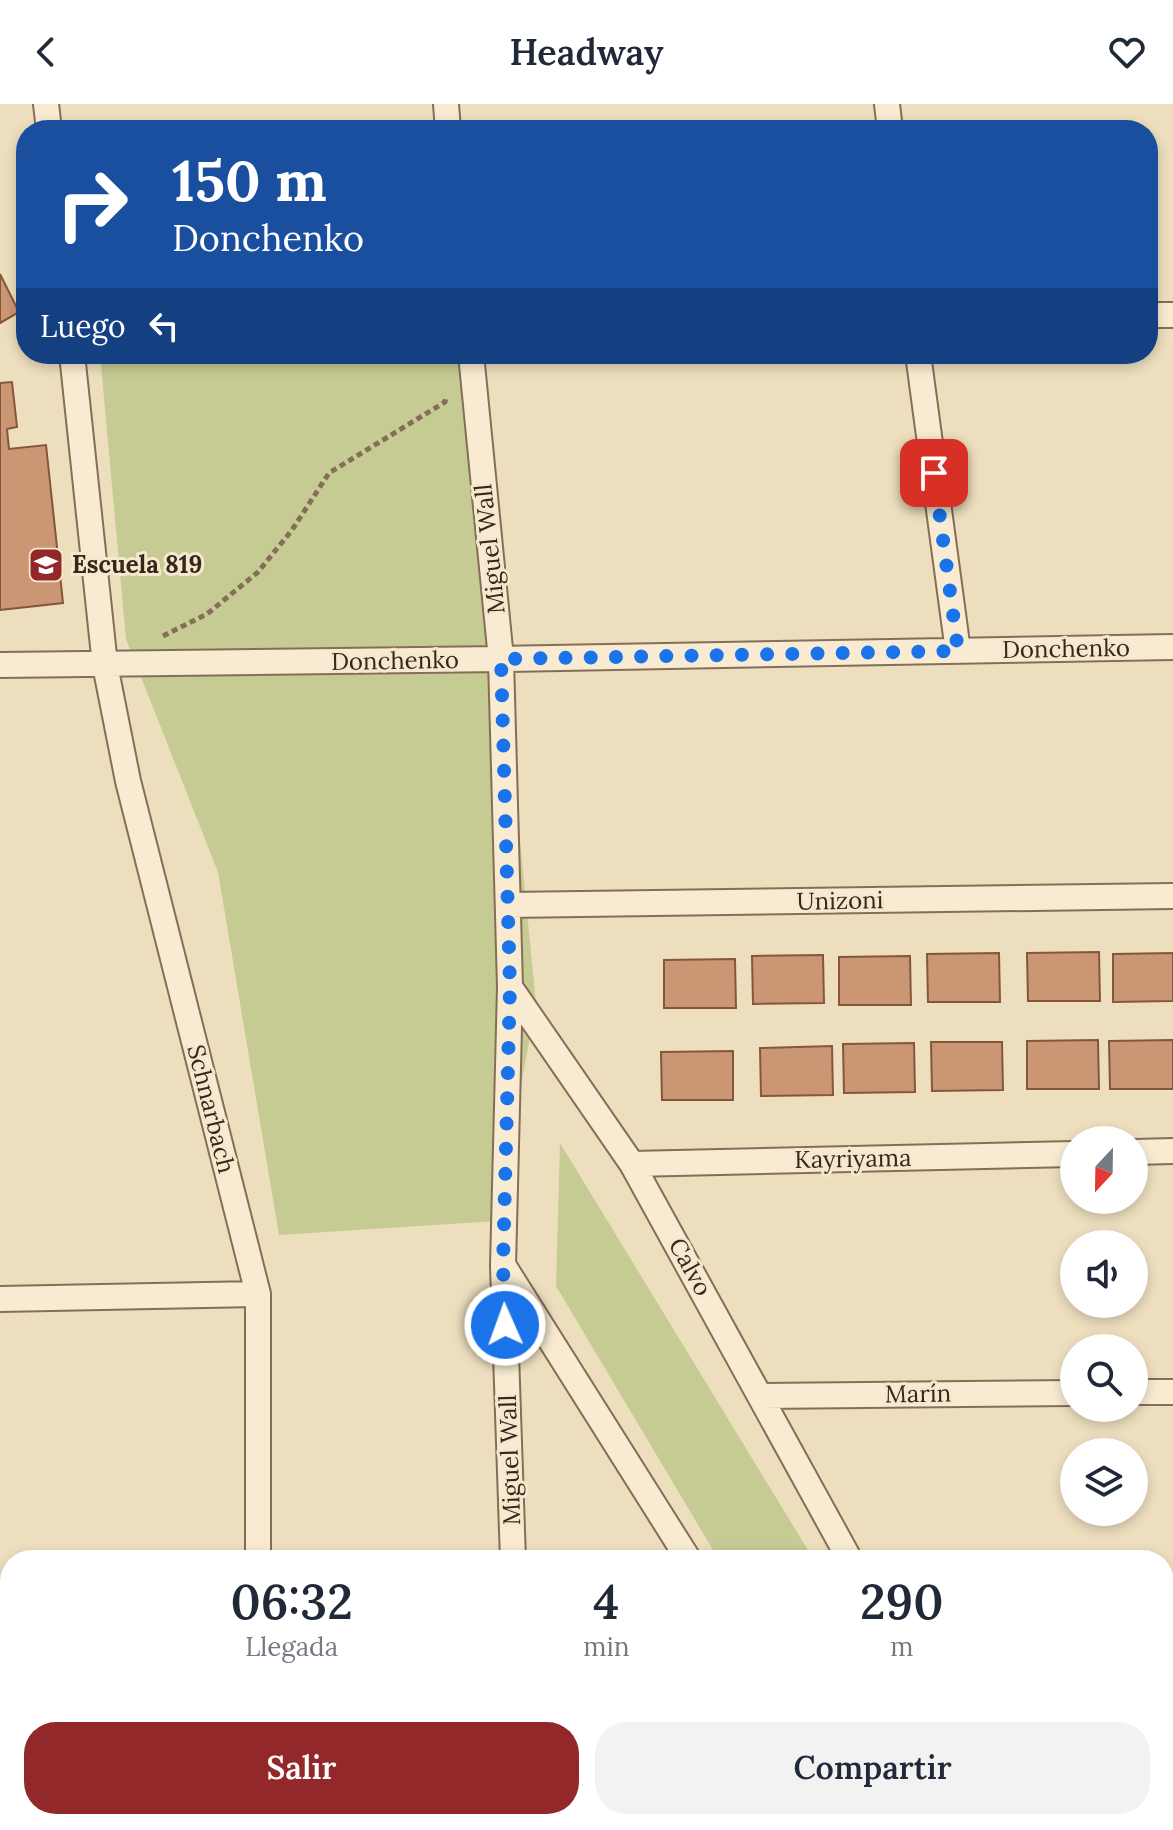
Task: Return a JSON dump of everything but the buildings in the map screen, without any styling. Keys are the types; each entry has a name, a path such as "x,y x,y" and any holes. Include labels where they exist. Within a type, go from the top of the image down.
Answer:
{"street":[{"name":"Schnarbach","path":"73,364 105,665 128,781 258,1294 258,1550"},
{"name":"Miguel Wall","path":"472,364 501,659 510,987 503,1266 513,1550"},
{"path":"919,364 958,651"},
{"name":"Donchenko","path":"0,665 1173,647"},
{"name":"Unizoni","path":"508,905 1173,896"},
{"name":"Calvo","path":"510,987 632,1164 845,1550"},
{"path":"1148,1152 1173,1151"},
{"name":"Kayriyama","path":"632,1164 1060,1154"},
{"path":"503,1266 683,1550"},
{"path":"0,1299 258,1294"},
{"path":"1148,1392 1173,1392"},
{"name":"Marín","path":"761,1396 1060,1393"}],"path":[{"path":"156,639 207,614 258,572 292,530 329,473 445,402 449,390"}],"green space":[{"path":"101,364 473,364 536,1004 496,1221 279,1235 218,872 126,639"},
{"path":"560,1143 808,1550 713,1550 556,1286"}],"place":[{"name":"Escuela 819","path":"46,565"}],"route":[{"path":"505,1325 503,1266 510,987 501,659 958,651 934,473"}]}
